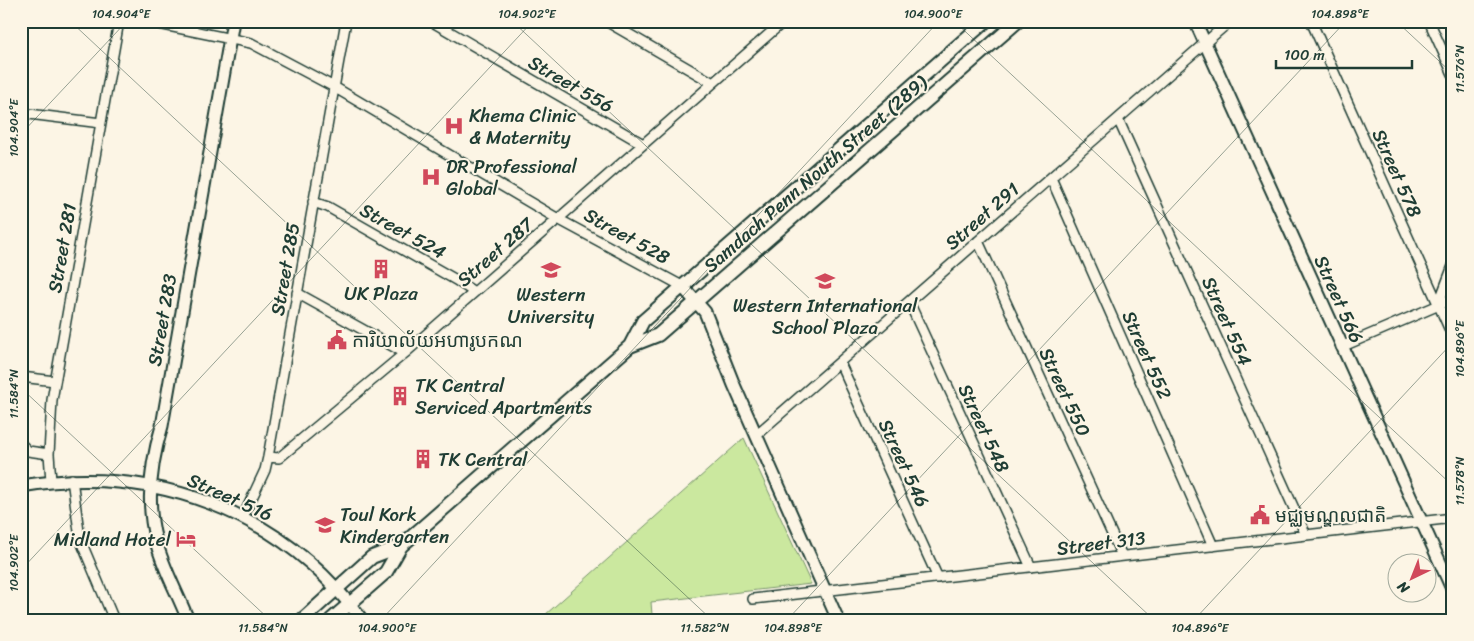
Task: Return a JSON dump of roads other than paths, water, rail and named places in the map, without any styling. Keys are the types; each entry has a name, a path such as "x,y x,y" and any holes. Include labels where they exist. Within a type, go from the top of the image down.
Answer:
{"main road":[{"name":"Samdach Penn Nouth Street (289)","path":"630,346 643,321 986,21"},
{"name":"Samdach Penn Nouth Street (289)","path":"302,620 372,558 401,546 630,346 658,335 1018,21"},
{"name":"Samdach Penn Nouth Street (289)","path":"331,620 386,572 401,546"}],"street":[{"name":"Street 281","path":"51,481 49,454 52,400 119,21"},
{"name":"Street 528","path":"144,21 252,43 334,87 558,218 682,286 705,312 756,436 838,620"},
{"name":"Street 283","path":"188,620 156,540 152,467 162,426 233,21"},
{"name":"Street 285","path":"243,517 265,470 268,457 346,21"},
{"name":"Street 556","path":"431,21 643,144"},
{"path":"606,21 713,83"},
{"name":"Street 287","path":"268,457 279,458 405,352 784,21"},
{"name":"Street 566","path":"1195,21 1453,591"},
{"name":"Street 291","path":"756,436 1230,21"},
{"name":"Street 578","path":"1311,21 1453,337"},
{"path":"1429,21 1453,74"},
{"path":"21,113 101,122"},
{"name":"Street 554","path":"1118,119 1306,535"},
{"name":"Street 552","path":"1051,178 1213,546"},
{"name":"Street 524","path":"313,202 328,207 474,292"},
{"name":"Street 550","path":"978,241 1122,556"},
{"path":"1438,305 1453,266"},
{"path":"297,293 405,352"},
{"path":"1341,347 1453,299"},
{"name":"Street 548","path":"909,302 1031,567"},
{"name":"Street 546","path":"840,363 938,578"},
{"path":"21,377 55,381"},
{"path":"21,444 28,450 49,454"},
{"path":"72,479 80,539 114,620"},
{"name":"Street 516","path":"21,486 72,479 110,480 152,485 196,498 243,517 293,549 337,589 362,620"},
{"name":"Street 313","path":"753,599 1453,518"}],"place":[{"name":"Khema Clinic & Maternity","path":"454,126"},
{"name":"DR Professional Global","path":"431,177"},
{"name":"UK Plaza","path":"381,269"},
{"name":"Western University","path":"551,270"},
{"name":"Western International School Plaza","path":"825,281"},
{"name":"ការិយាល័យអហារូបកណ","path":"337,340"},
{"name":"TK Central Serviced Apartments","path":"400,396"},
{"name":"TK Central","path":"423,459"},
{"name":"មជ្ឈមណ្ឌលជាតិ","path":"1260,515"},
{"name":"Toul Kork Kindergarten","path":"325,525"},
{"name":"Midland Hotel","path":"186,539"}]}
